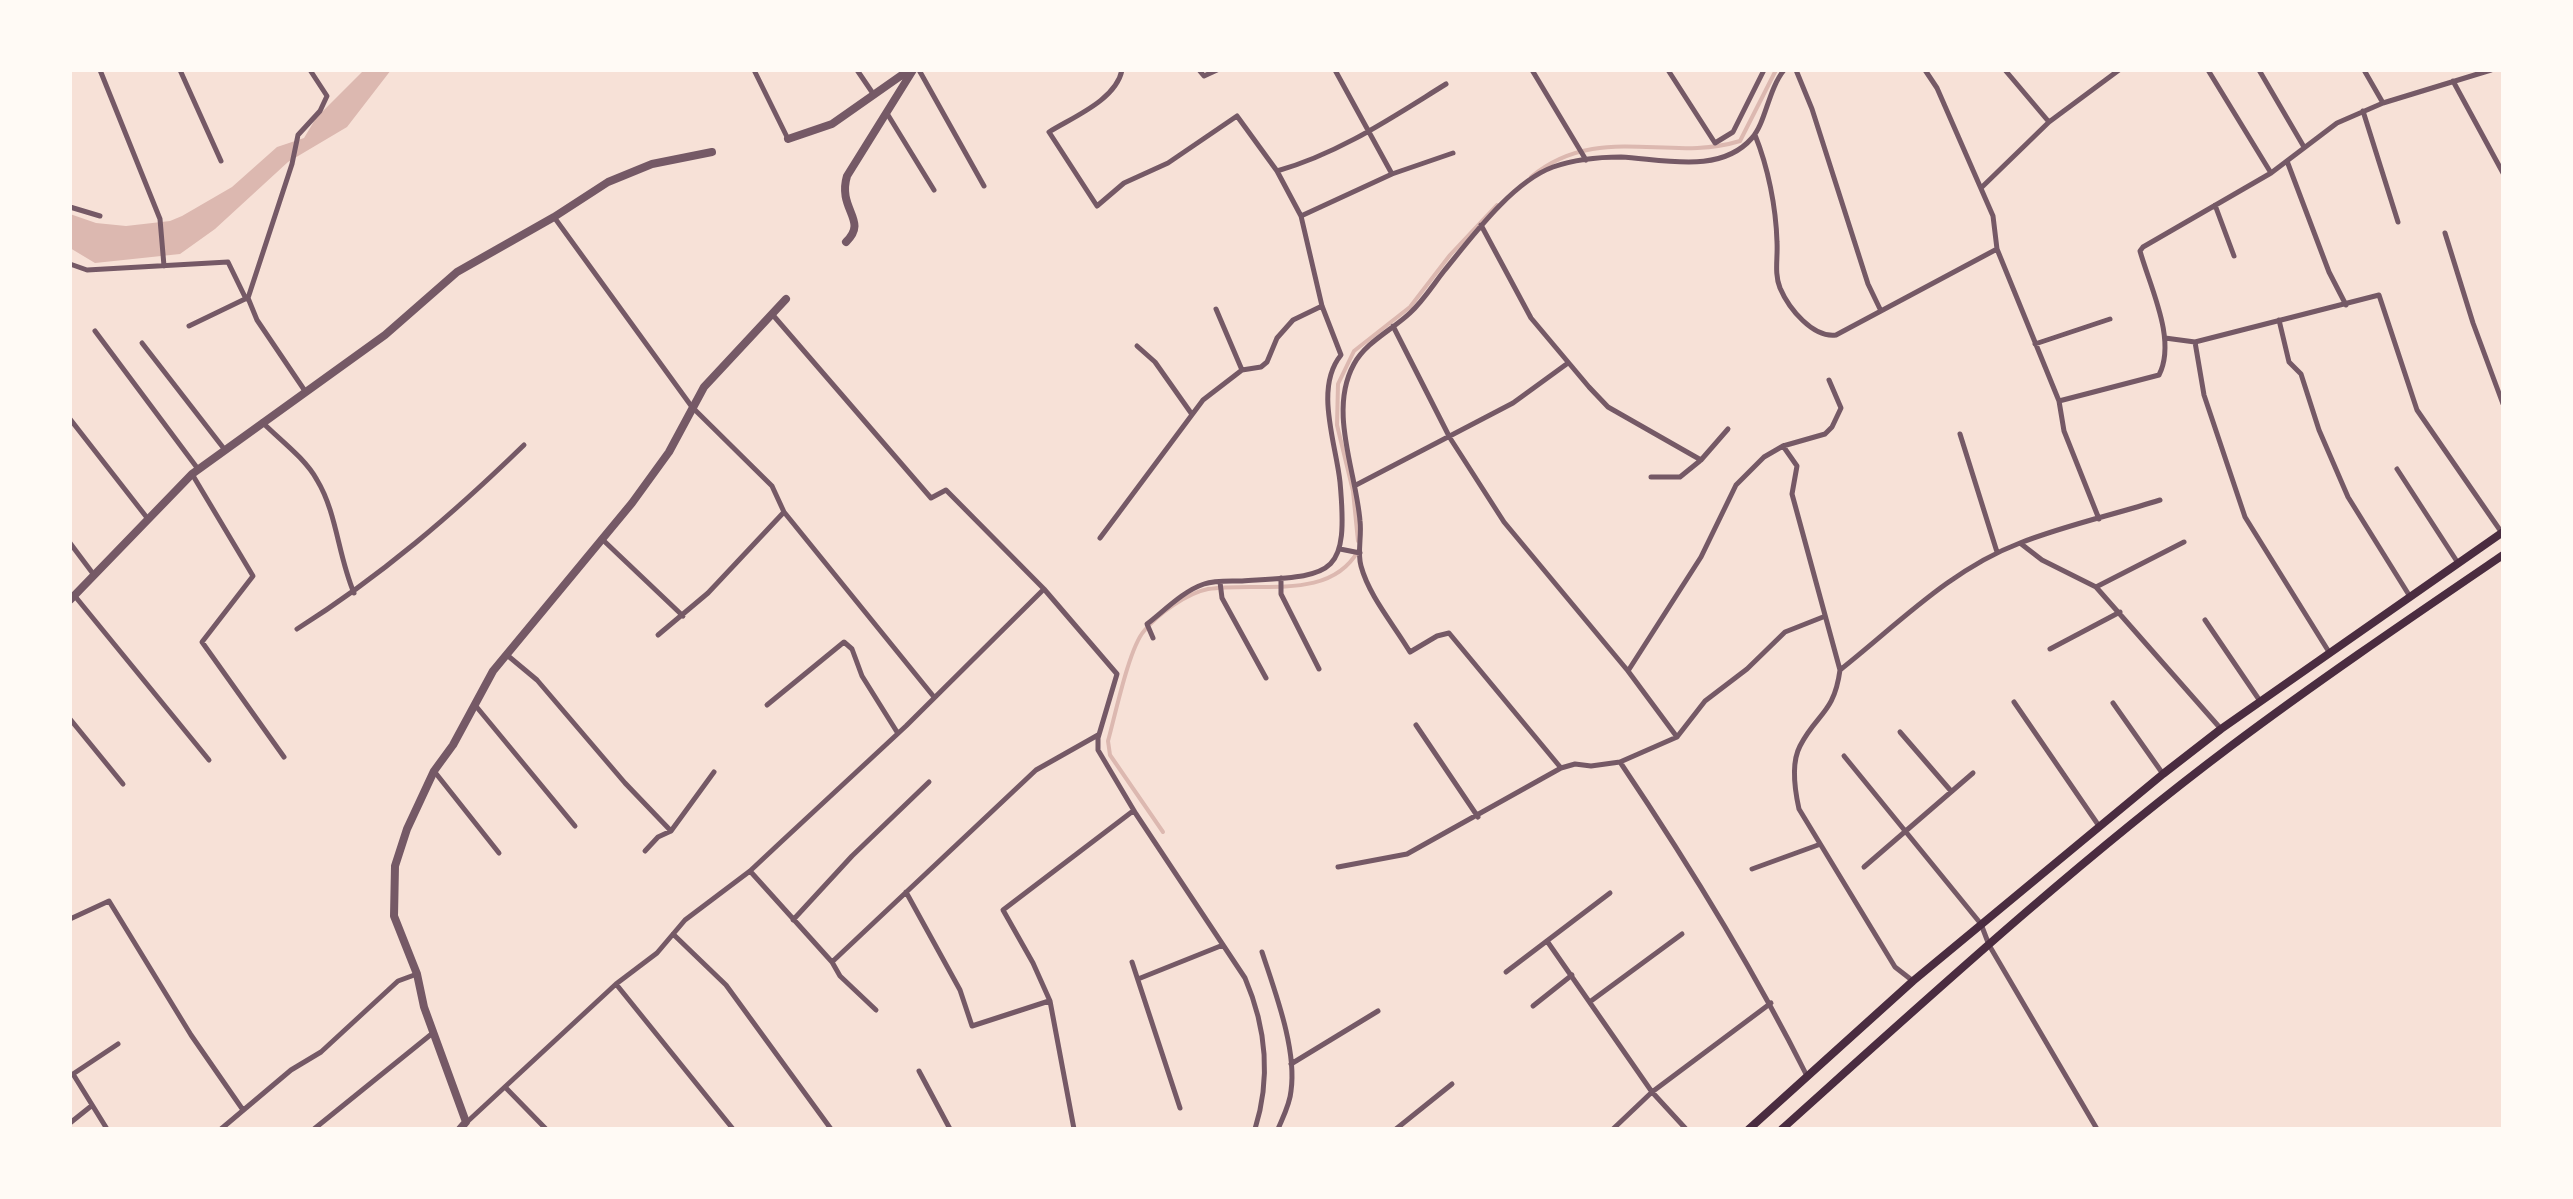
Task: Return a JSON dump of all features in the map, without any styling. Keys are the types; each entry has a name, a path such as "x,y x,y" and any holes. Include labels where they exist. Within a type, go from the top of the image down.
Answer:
{"main road":[{"path":"1749,1129 1980,924 2221,728 2502,533"},
{"path":"1782,1129 1989,945 2232,746 2503,555"}],"street":[{"path":"100,70 160,220 164,266"},
{"path":"192,70 181,72 221,161"},
{"path":"189,326 247,298 298,135 320,111 327,96 310,70"},
{"path":"754,70 788,139 832,124 914,70"},
{"path":"857,70 874,95"},
{"path":"846,242 855,234 856,226 843,196 848,176 914,70"},
{"path":"914,70 984,186"},
{"path":"1122,70 1116,85 1097,102 1049,132 1097,206 1124,183 1168,162 1237,116 1277,171 1301,216 1322,306 1341,354 1332,366 1330,427 1344,549 1333,563 1317,573 1205,584 1192,590 1147,624 1152,638"},
{"path":"1199,70 1204,76 1217,70"},
{"path":"1336,70 1392,174"},
{"path":"1532,70 1586,160"},
{"path":"1668,70 1716,143 1733,132 1764,70"},
{"path":"1561,768 1449,633 1410,652 1367,580 1360,564 1356,485 1343,408 1347,382 1355,362 1412,311 1481,225 1522,188 1551,168 1586,160 1616,157 1687,162 1721,158 1756,135 1766,103 1784,70"},
{"path":"1796,70 1868,284 1880,309"},
{"path":"1925,70 1993,216 1997,249 2059,401 2064,431 2099,519"},
{"path":"2004,70 2049,122"},
{"path":"2010,77 2017,70"},
{"path":"1981,188 2049,122 2120,70"},
{"path":"2208,70 2271,172"},
{"path":"2260,70 2304,147"},
{"path":"2364,70 2383,103"},
{"path":"2059,401 2159,376 2164,365 2165,338 2141,248 2287,162 2337,123 2472,72 2491,70"},
{"path":"2453,81 2503,173"},
{"path":"1277,171 1310,162 1370,132 1446,84"},
{"path":"2363,111 2398,222"},
{"path":"888,115 934,190"},
{"path":"1756,135 1775,214 1780,288 1790,306 1810,327 1826,336 1997,249"},
{"path":"209,760 72,598 195,471 412,314 457,272 608,182 652,164 712,152"},
{"path":"1301,216 1392,174 1453,153"},
{"path":"2287,162 2329,272 2346,305"},
{"path":"2215,205 2234,256"},
{"path":"70,207 100,216"},
{"path":"554,217 692,407 772,486 784,512 934,697"},
{"path":"1481,225 1531,318 1608,406 1701,460"},
{"path":"2446,232 2503,404"},
{"path":"70,264 86,270 228,262 257,320 306,393"},
{"path":"2165,338 2194,342 2380,295 2418,410 2502,533"},
{"path":"786,299 704,387 669,452 603,540 506,654 434,771 395,866 394,916 417,974 463,1126 719,892 750,871 1044,589"},
{"path":"1100,538 1191,414 1242,370 1261,367 1294,320 1322,306"},
{"path":"1216,309 1242,370"},
{"path":"771,312 931,498 946,490 1044,589 1117,674 1098,750 1134,811 1246,978 1262,1032 1266,1066 1256,1129"},
{"path":"2035,344 2110,319"},
{"path":"2278,320 2289,362 2301,374 2319,430 2348,497 2409,595"},
{"path":"1393,326 1450,438 1504,522 1628,671 1677,737"},
{"path":"95,331 195,471 253,576 202,642 284,757"},
{"path":"2194,342 2204,395 2245,516 2329,652"},
{"path":"142,343 226,450"},
{"path":"1137,346 1155,362 1191,414"},
{"path":"1356,485 1513,404 1568,363"},
{"path":"1628,671 1701,557 1736,486 1764,456 1825,434 1832,427 1841,408 1829,380"},
{"path":"70,419 148,520"},
{"path":"262,422 316,476 354,593"},
{"path":"1651,476 1680,477 1728,429"},
{"path":"1960,434 1996,552"},
{"path":"297,629 354,593 444,522 524,445"},
{"path":"1783,446 1797,466 1792,494 1840,670 1836,697 1798,749 1795,790 1799,809 1895,967 1913,981"},
{"path":"2398,469 2458,562"},
{"path":"1840,670 1942,586 1996,552 2082,521 2160,500"},
{"path":"658,636 683,616 784,512"},
{"path":"603,540 683,616"},
{"path":"2096,588 2184,542"},
{"path":"70,543 94,575"},
{"path":"2020,543 2042,560 2096,588 2221,728"},
{"path":"1344,549 1360,552"},
{"path":"1281,578 1281,594 1320,669"},
{"path":"1220,582 1222,598 1266,678"},
{"path":"2050,649 2120,612"},
{"path":"1338,866 1407,854 1561,768 1620,762 1677,737 1705,701 1748,669 1784,632 1824,616"},
{"path":"2206,620 2260,701"},
{"path":"768,706 844,642 852,649 862,676 897,732"},
{"path":"506,654 537,680 625,784 671,831"},
{"path":"2014,702 2100,826"},
{"path":"2113,702 2163,774"},
{"path":"474,703 575,826"},
{"path":"70,719 123,784"},
{"path":"1416,726 1478,817"},
{"path":"1900,732 1952,791"},
{"path":"832,962 1036,770 1054,756 1099,734"},
{"path":"1844,756 1980,924 2097,1129"},
{"path":"1620,762 1704,890 1771,1003 1807,1076"},
{"path":"434,771 499,852"},
{"path":"646,851 658,837 671,831 714,772"},
{"path":"1864,866 1973,773"},
{"path":"793,920 929,782"},
{"path":"1074,1129 1050,1001 1003,910 1134,811"},
{"path":"1752,869 1818,845"},
{"path":"750,871 832,962 840,976 876,1010"},
{"path":"906,892 954,977 972,1026 1050,1001"},
{"path":"1506,972 1610,894"},
{"path":"70,919 108,901 243,1110"},
{"path":"672,934 726,985 831,1129"},
{"path":"1591,1001 1682,934"},
{"path":"1547,941 1652,1092 1686,1129"},
{"path":"1138,979 1223,945"},
{"path":"1262,952 1281,1012 1290,1065 1291,1092 1278,1129"},
{"path":"1132,962 1180,1108"},
{"path":"221,1129 291,1070 322,1052 398,981 417,974"},
{"path":"1533,1006 1572,975"},
{"path":"616,984 733,1129"},
{"path":"1613,1129 1652,1092 1771,1003"},
{"path":"1290,1065 1378,1011"},
{"path":"314,1129 434,1032"},
{"path":"107,1129 73,1074 118,1044"},
{"path":"920,1071 950,1129"},
{"path":"1396,1129 1452,1084"},
{"path":"505,1087 546,1129"},
{"path":"70,1123 90,1107"},
{"path":"532,1129 540,1122"}],"shaded area":[{"path":"364,70 391,70 347,127 288,162 215,229 180,254 95,263 70,248 70,214 96,223 126,226 170,221 232,187 277,147 304,138 316,118"}],"waterway":[{"path":"1531,177 1582,151 1608,147 1713,147 1740,141 1776,70"},
{"path":"1358,541 1353,491 1337,425 1338,384 1354,351 1410,307 1450,255 1497,205"},
{"path":"1163,832 1110,755 1108,741 1128,667 1144,631 1173,605 1200,591 1311,583 1345,567 1358,551"}]}
